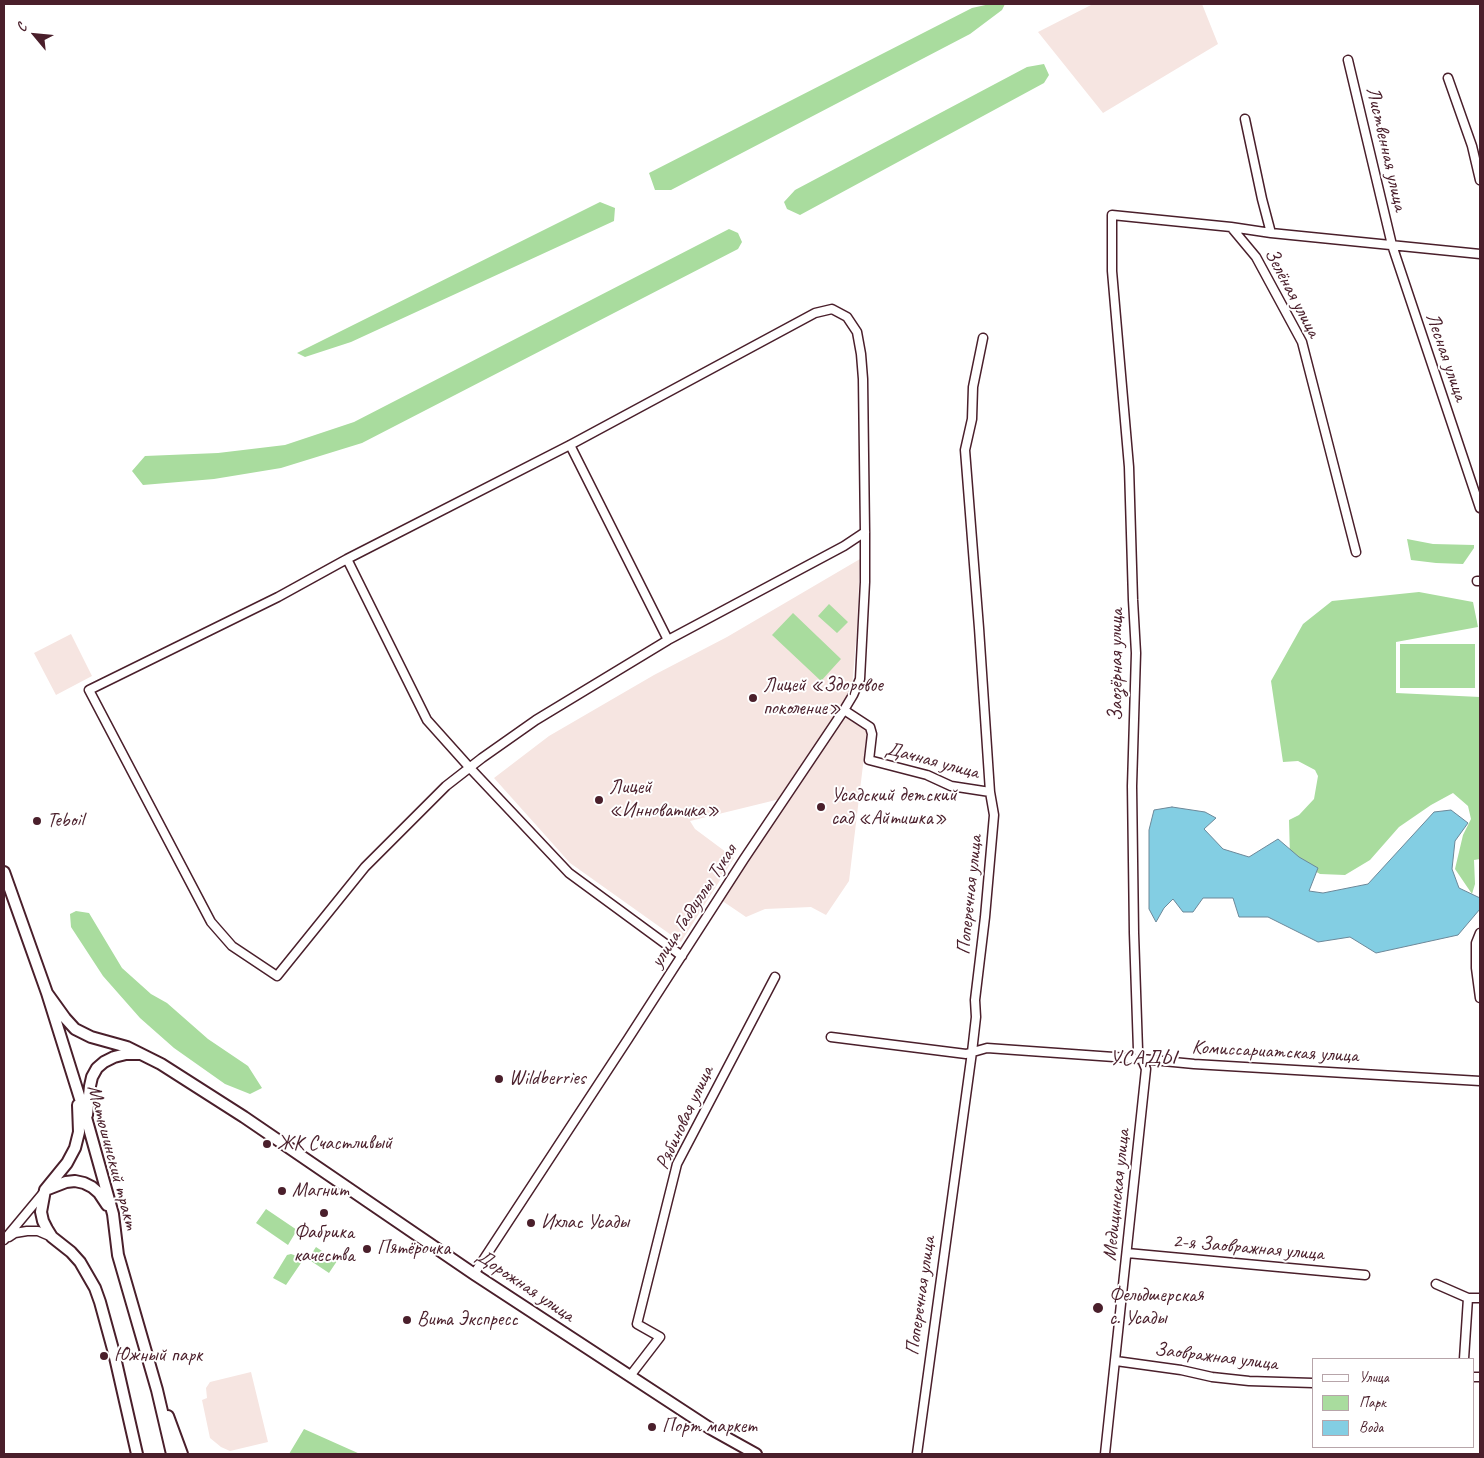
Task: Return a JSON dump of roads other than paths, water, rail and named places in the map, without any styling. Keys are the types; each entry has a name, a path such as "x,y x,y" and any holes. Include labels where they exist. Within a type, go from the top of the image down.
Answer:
{"street":[{"name":"Лиственная улица","path":"1348,60 1392,245"},
{"path":"1448,78 1478,162 1480,180"},
{"name":"Зелёная улица","path":"1245,118 1262,200 1271,233"},
{"name":"Заозёрная улица","path":"1142,1059 1138,1050 1134,933 1132,786 1136,652 1129,467 1112,271 1112,215 1231,227"},
{"path":"1231,227 1271,233 1480,254"},
{"name":"Зелёная улица","path":"1231,227 1256,257 1302,342 1356,552"},
{"name":"Лесная улица","path":"1392,245 1480,508"},
{"name":"улица Габдуллы Тукая","path":"470,768 446,786 365,867 277,976 232,946 211,922 90,690 278,597 347,559 570,445 815,313 832,309 847,316 857,332 862,354 865,532 860,678 844,710 744,859 474,1274"},
{"name":"Поперечная улица","path":"917,1454 972,1052 976,1017 975,1000 994,815 990,792 965,450 972,419 973,387 983,338"},
{"path":"570,445 668,640"},
{"path":"470,768 536,720 668,640 844,546 865,532"},
{"path":"347,559 426,720 569,873 682,956"},
{"name":"Дачная улица","path":"844,710 870,727 872,734 869,760 927,775 951,786 990,792"},
{"name":"Матюшинский тракт","path":"4,872 47,992 87,1121 113,1214 118,1255 157,1390 172,1454"},
{"path":"1480,934 1476,943 1476,968 1480,998"},
{"name":"Рябиновая улица","path":"630,1376 660,1337 637,1324 677,1164 775,978"},
{"name":"Дорожная улица","path":"47,992 75,1029 91,1037 127,1047 161,1064 244,1117 474,1274 711,1429 753,1454"},
{"name":"Комиссариатская улица","path":"831,1036 966,1054 987,1048 1194,1064 1480,1080"},
{"path":"87,1121 90,1086 97,1068 114,1057 126,1054 140,1054"},
{"name":"Медицинская улица","path":"1105,1454 1146,1069 1142,1059"},
{"path":"4,1240 67,1164 75,1148 78,1132 78,1092"},
{"path":"45,1190 66,1182 84,1183 99,1193 113,1214"},
{"path":"45,1190 41,1212 43,1221 52,1237"},
{"path":"4,1240 15,1233 38,1231 52,1237 80,1262 95,1288 100,1302 138,1454"},
{"name":"2-я Заовражная улица","path":"1127,1253 1366,1274"},
{"path":"1436,1284 1468,1298 1480,1298"},
{"path":"1464,1358 1468,1298"},
{"name":"Заовражная улица","path":"1116,1362 1249,1381 1312,1383"},
{"path":"157,1390 182,1454"}],"water":[{"path":"1172,807 1205,812 1216,818 1204,829 1223,849 1249,857 1278,839 1299,857 1318,868 1309,891 1323,893 1368,884 1434,812 1451,810 1468,823 1455,841 1452,869 1459,888 1480,898 1480,909 1458,935 1376,953 1350,937 1318,942 1268,917 1239,917 1233,898 1203,898 1193,912 1183,912 1173,899 1164,908 1156,922 1149,909 1149,830 1154,810"}],"place":[{"name":"Лицей «Здоровое поколение»","path":"753,698"},
{"name":"Лицей «Инноватика»","path":"599,800"},
{"name":"Усадский детский сад «Айтишка»","path":"821,807"},
{"name":"Teboil","path":"37,821"},
{"name":"Wildberries","path":"499,1079"},
{"name":"ЖК Счастливый","path":"267,1144"},
{"name":"Магнит","path":"282,1191"},
{"name":"Фабрика качества","path":"324,1213"},
{"name":"Ихлас Усады","path":"531,1223"},
{"name":"Пятёрочка","path":"367,1249"},
{"name":"Фельдшерская с. Усады","path":"1098,1308"},
{"name":"Вита Экспресс","path":"407,1320"},
{"name":"Южный парк","path":"104,1356"},
{"name":"Порт маркет","path":"652,1427"}],"district":[{"name":"УСАДЫ","path":"1143,1058"}]}
